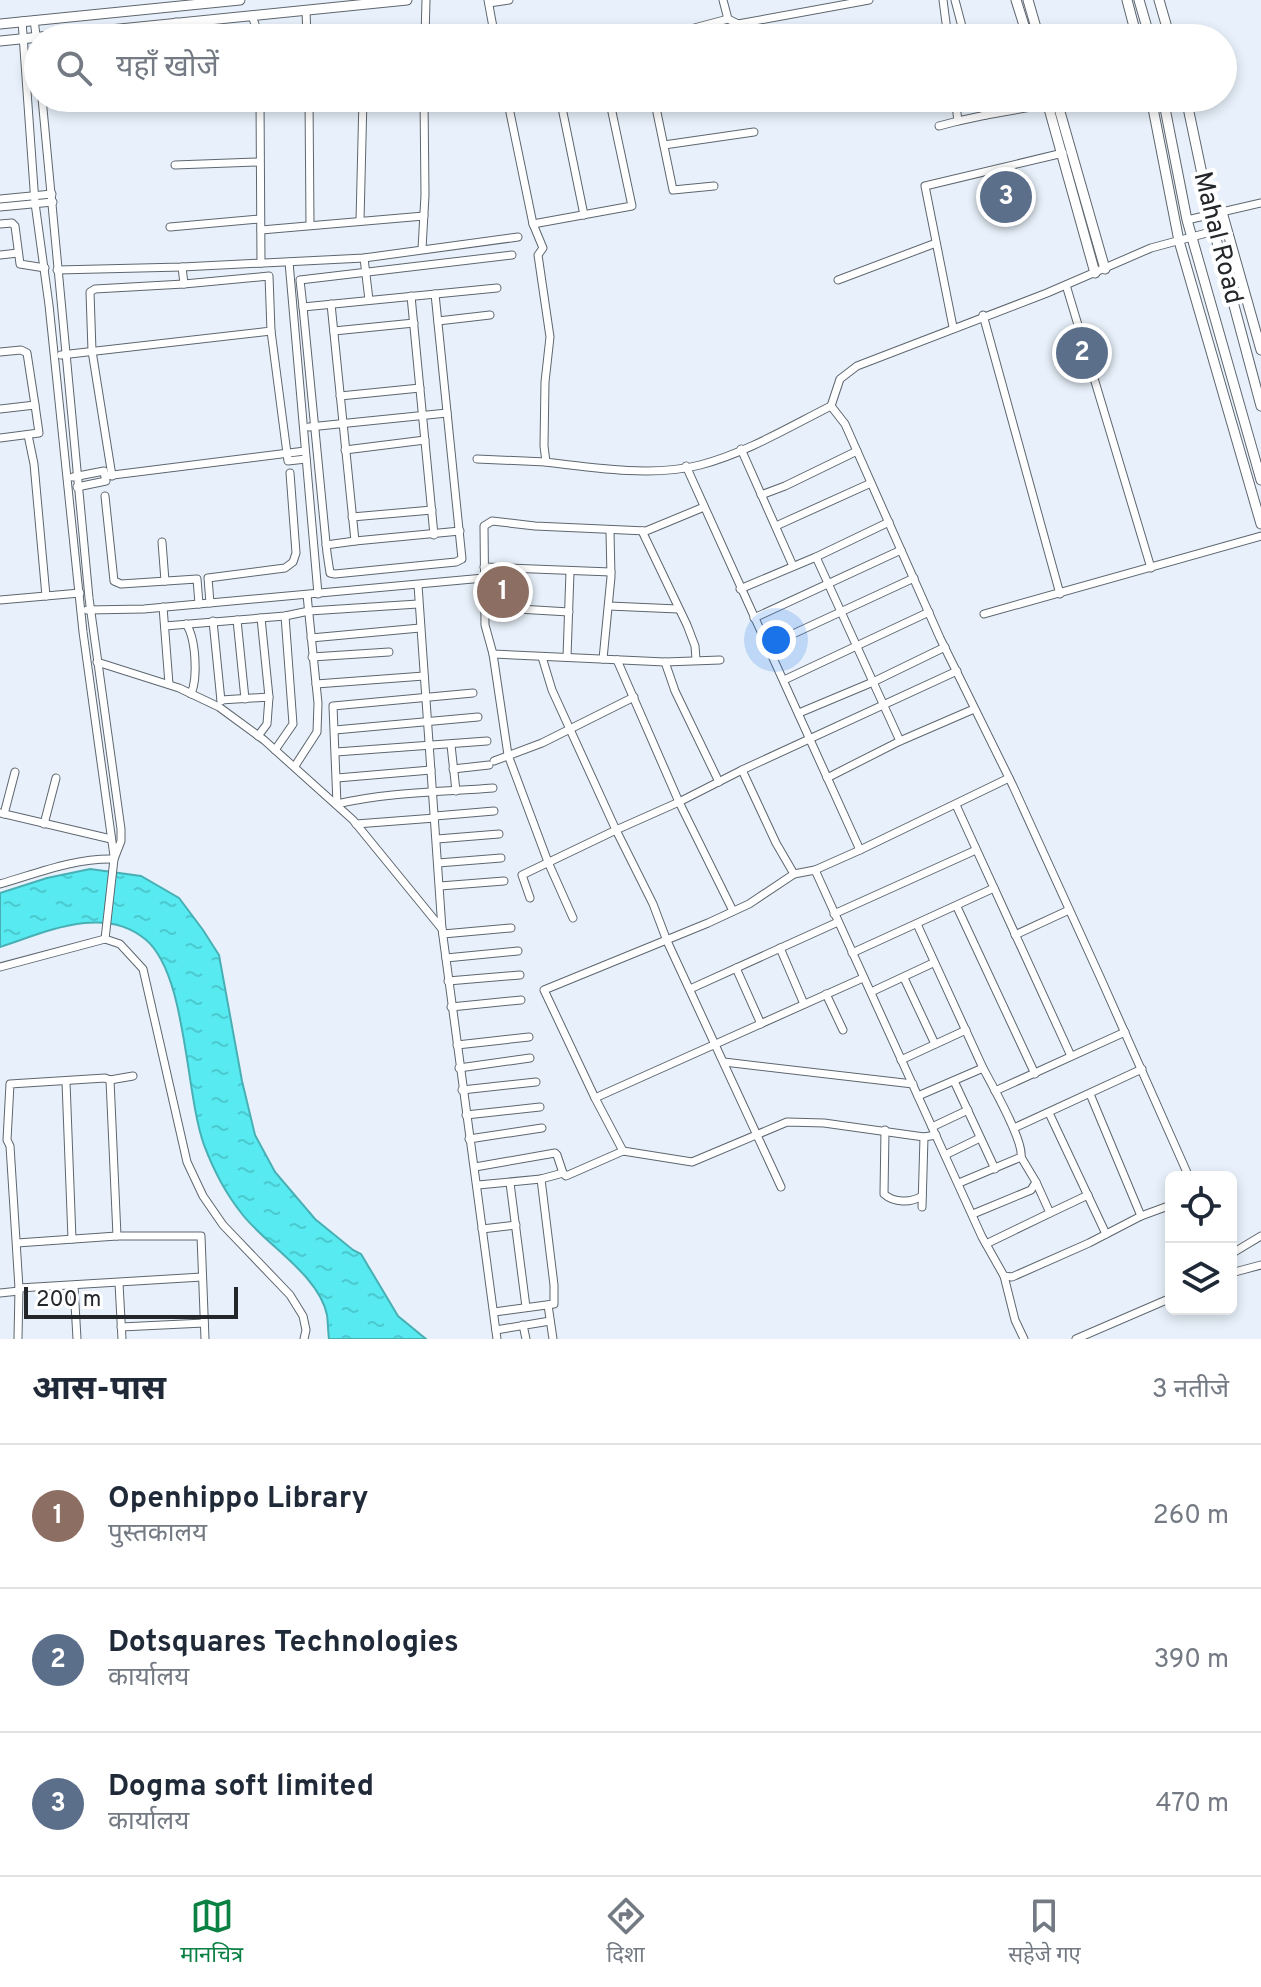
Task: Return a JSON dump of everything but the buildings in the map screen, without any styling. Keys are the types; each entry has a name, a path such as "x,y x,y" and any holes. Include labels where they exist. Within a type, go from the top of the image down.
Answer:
{"main road":[{"path":"0,24 156,4 240,0"},
{"path":"158,24 407,0"},
{"path":"1016,0 1024,24"},
{"path":"1028,0 1035,24"},
{"path":"1127,0 1133,24 1145,21"},
{"path":"1139,0 1146,24"},
{"path":"1159,0 1166,24"},
{"path":"0,41 24,39"},
{"path":"1053,112 1100,271"},
{"path":"1054,112 1100,271"},
{"path":"1154,112 1179,241 1261,524"},
{"name":"Mahal Road","path":"1166,112 1187,220 1261,480"},
{"name":"Mahal Road","path":"1189,112 1214,231 1261,406"},
{"path":"1222,212 1261,350"}],"street":[{"path":"425,24 426,0"},
{"path":"493,24 489,2 509,0"},
{"path":"723,0 728,19"},
{"path":"709,24 728,19 738,24 869,0"},
{"path":"943,0 946,24"},
{"path":"955,0 961,24"},
{"path":"306,10 306,24"},
{"path":"252,16 255,24"},
{"path":"33,24 34,20"},
{"path":"22,21 24,25"},
{"path":"32,112 35,199 55,356 81,611 114,859"},
{"path":"43,112 91,610 121,841 114,859 105,939"},
{"path":"260,112 261,263"},
{"path":"310,112 310,225"},
{"path":"360,221 363,112"},
{"path":"422,249 424,112"},
{"path":"510,112 533,224 543,248 538,255 550,337 545,382 546,462"},
{"path":"563,112 584,215"},
{"path":"533,224 632,206 612,112"},
{"path":"659,112 673,190 714,186"},
{"path":"957,112 958,121"},
{"path":"939,126 999,112"},
{"path":"664,145 754,132"},
{"path":"953,327 925,186 927,183 1063,153"},
{"path":"175,165 259,162"},
{"path":"0,199 52,198"},
{"path":"0,207 35,199"},
{"path":"1187,220 1261,203"},
{"path":"261,230 424,216"},
{"path":"170,227 260,219"},
{"path":"0,224 12,223 15,226 18,260 24,266 45,268"},
{"path":"477,459 655,470 700,465 831,406 840,379 857,366 1066,285 1151,248 1214,231"},
{"path":"57,270 171,268 364,258 518,237"},
{"path":"838,280 936,243"},
{"path":"0,255 18,253"},
{"path":"435,294 462,559 330,573 300,280 512,255"},
{"path":"364,258 369,300"},
{"path":"289,262 318,594"},
{"path":"182,267 184,284"},
{"path":"171,268 173,285"},
{"path":"68,489 106,481 108,476 92,351 92,290 269,276 271,331 287,453"},
{"path":"1066,285 1151,568"},
{"path":"303,307 497,288"},
{"path":"411,296 434,535"},
{"path":"331,304 355,541"},
{"path":"438,321 490,315"},
{"path":"983,315 1060,594"},
{"path":"334,331 414,323"},
{"path":"55,356 271,331"},
{"path":"0,352 21,350 27,353 39,433 0,438"},
{"path":"340,396 420,388"},
{"path":"0,409 35,405"},
{"path":"831,406 845,424 1186,1171"},
{"path":"303,428 447,413"},
{"path":"28,435 34,464 46,596"},
{"path":"345,450 425,440"},
{"path":"741,449 793,566"},
{"path":"761,495 857,451"},
{"path":"108,476 287,453 305,455"},
{"path":"686,466 860,850"},
{"path":"67,478 104,471 108,476"},
{"path":"105,496 114,581 121,584 208,578 285,568 293,562 296,553 290,473"},
{"path":"776,526 871,483"},
{"path":"573,918 548,862 508,755 493,654 485,625 484,526 492,521 642,531 704,507"},
{"path":"352,517 432,510"},
{"path":"740,589 889,522"},
{"path":"326,545 460,531"},
{"path":"603,659 611,572 610,531"},
{"path":"642,531 695,646 696,659"},
{"path":"984,614 1261,536"},
{"path":"162,542 165,581"},
{"path":"754,618 901,550"},
{"path":"816,557 900,741"},
{"path":"399,567 401,586"},
{"path":"484,567 611,572"},
{"path":"567,657 570,572"},
{"path":"208,578 210,603"},
{"path":"81,611 163,607 484,578"},
{"path":"767,646 914,578"},
{"path":"197,579 199,604"},
{"path":"418,585 442,932 497,1339"},
{"path":"0,600 80,593"},
{"path":"295,766 317,732 316,684 307,595"},
{"path":"165,626 285,616 309,611 418,604"},
{"path":"609,606 678,609"},
{"path":"163,607 169,684"},
{"path":"485,607 569,612"},
{"path":"784,680 929,612"},
{"path":"275,750 293,724 285,616"},
{"path":"258,736 267,724 269,697 261,618"},
{"path":"237,620 245,699"},
{"path":"213,621 220,704"},
{"path":"186,624 191,631 196,675 191,694"},
{"path":"311,638 420,628"},
{"path":"799,713 945,647"},
{"path":"312,657 389,652"},
{"path":"493,654 665,662 720,660"},
{"path":"542,657 569,728 653,904 667,941 781,1187"},
{"path":"617,660 679,802 733,911"},
{"path":"97,662 169,684 220,704 337,804 442,932"},
{"path":"665,662 675,691 719,782"},
{"path":"530,898 522,875 957,671"},
{"path":"316,684 424,676"},
{"path":"337,804 333,706 473,693"},
{"path":"220,704 269,697"},
{"path":"453,769 491,763 542,743 634,697"},
{"path":"827,778 900,741 974,709"},
{"path":"335,730 478,717"},
{"path":"336,752 487,741"},
{"path":"451,745 456,791"},
{"path":"337,778 431,770"},
{"path":"742,770 794,874"},
{"path":"15,772 2,814 121,841"},
{"path":"44,824 56,778"},
{"path":"623,1151 544,990 733,911 766,894 794,874 815,870 860,850 1009,778"},
{"path":"337,804 365,798 493,788"},
{"path":"956,805 1071,1056"},
{"path":"356,824 494,811"},
{"path":"437,839 499,834"},
{"path":"690,989 780,948 976,850"},
{"path":"438,863 501,858"},
{"path":"0,884 72,862 114,859"},
{"path":"815,870 986,1244 1004,1276 1015,1320 1024,1339"},
{"path":"440,886 504,881"},
{"path":"852,953 994,888"},
{"path":"957,907 1035,1074"},
{"path":"1015,935 1069,910"},
{"path":"917,924 1014,1128 1021,1157 1050,1213"},
{"path":"442,932 511,928"},
{"path":"0,967 105,939 120,944 143,969 187,1162 203,1196 223,1225 290,1295 303,1316 304,1339"},
{"path":"780,948 804,1004"},
{"path":"446,958 518,951"},
{"path":"871,992 933,963"},
{"path":"736,968 761,1024"},
{"path":"448,981 520,975"},
{"path":"595,1098 863,978"},
{"path":"904,978 935,1044"},
{"path":"826,994 843,1030"},
{"path":"451,1007 521,1000"},
{"path":"901,1060 966,1030"},
{"path":"995,1091 1125,1032"},
{"path":"457,1045 529,1037"},
{"path":"459,1068 530,1058"},
{"path":"724,1062 913,1084"},
{"path":"918,1096 983,1068"},
{"path":"1014,1128 1142,1069"},
{"path":"18,1339 19,1289 10,1186 10,1146 3,1140 10,1084 110,1080 133,1076"},
{"path":"110,1080 117,1236"},
{"path":"954,1081 995,1169"},
{"path":"66,1082 72,1239"},
{"path":"462,1090 536,1082"},
{"path":"1090,1094 1141,1216"},
{"path":"466,1115 540,1107"},
{"path":"478,1185 541,1179 563,1173 566,1176 623,1151 692,1162 787,1122 885,1130 924,1137 968,1110"},
{"path":"1049,1113 1106,1234"},
{"path":"469,1139 542,1128"},
{"path":"885,1130 884,1194 905,1201 922,1196"},
{"path":"922,1207 924,1137"},
{"path":"945,1155 980,1138"},
{"path":"475,1167 555,1153 563,1173"},
{"path":"959,1183 1021,1157"},
{"path":"494,1312 554,1304 541,1179"},
{"path":"973,1214 1031,1190 1036,1182"},
{"path":"510,1183 526,1307"},
{"path":"0,1186 10,1186"},
{"path":"986,1244 1088,1195"},
{"path":"1004,1276 1012,1277 1165,1207"},
{"path":"482,1229 516,1225"},
{"path":"17,1243 117,1236 201,1236 205,1339"},
{"path":"1237,1250 1261,1236"},
{"path":"1237,1271 1261,1265"},
{"path":"0,1293 19,1289 202,1277"},
{"path":"119,1283 122,1339"},
{"path":"74,1286 77,1339"},
{"path":"1076,1339 1165,1301"},
{"path":"548,1305 553,1339"},
{"path":"496,1330 550,1321"},
{"path":"121,1327 204,1323"},
{"path":"523,1325 526,1339"}],"water":[{"path":"90,869 141,876 179,898 203,930 219,955 255,1135 275,1172 315,1219 361,1254 398,1316 426,1339 329,1339 327,1315 314,1287 242,1214 211,1163 198,1122 177,1005 159,955 145,939 129,929 92,922 54,929 0,947 0,893"}],"place":[{"name":"Dogma soft limited","path":"1006,197"},
{"name":"Dotsquares Technologies","path":"1082,353"},
{"name":"Openhippo Library","path":"503,592"}]}
